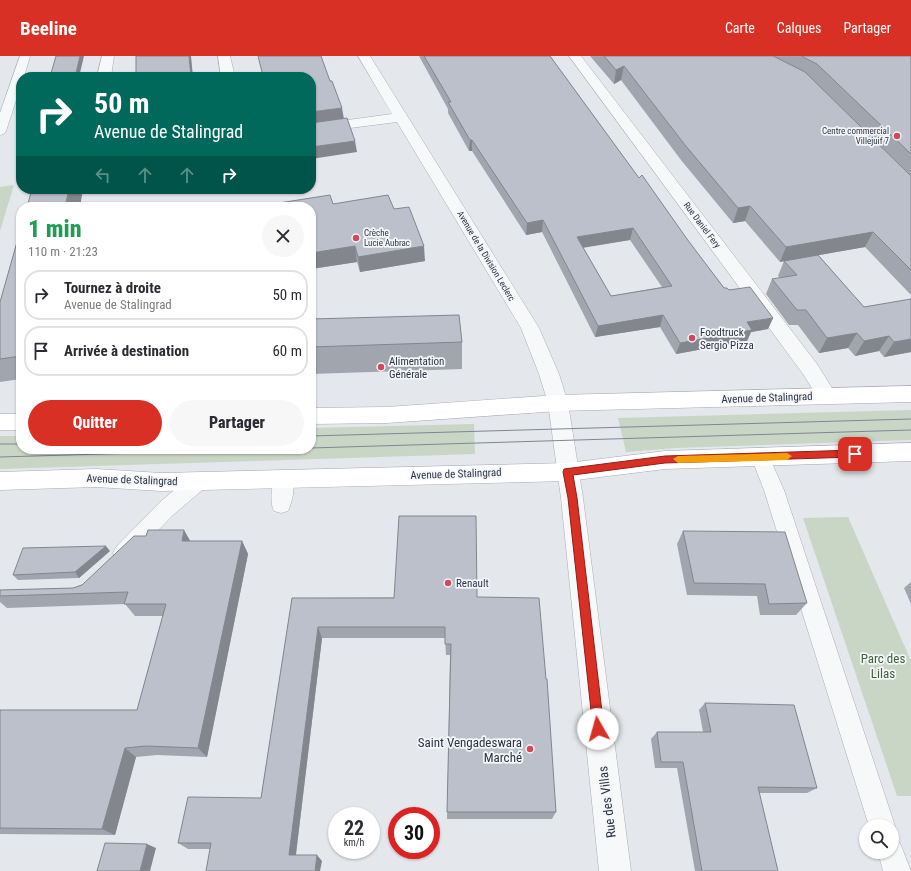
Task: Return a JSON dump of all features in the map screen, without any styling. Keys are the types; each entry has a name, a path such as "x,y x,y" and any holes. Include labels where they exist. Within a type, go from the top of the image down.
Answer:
{"main road":[{"name":"Avenue de Stalingrad","path":"316,416 387,415 558,403 911,394"},
{"path":"0,422 16,422"},
{"name":"Avenue de Stalingrad","path":"0,480 96,478 162,482 568,472 665,460 911,452"}],"street":[{"path":"105,72 108,56"},
{"path":"224,56 227,72"},
{"name":"Avenue de la Division Leclerc","path":"364,56 530,328 549,374 558,403 568,472"},
{"name":"Rue Daniel Fery","path":"574,56 810,369 827,396"},
{"path":"316,128 400,117"},
{"name":"Rue des Villas","path":"568,472 615,871"}],"lane":[{"path":"20,72 25,56"},
{"path":"0,131 16,83"},
{"path":"760,457 774,490 880,819"},
{"path":"281,505 284,479"},
{"path":"107,568 136,542 166,509 199,481"},
{"path":"893,859 897,871"}],"green space":[{"path":"14,185 0,231 0,187"},
{"path":"911,410 911,440 676,448 626,452 618,418"},
{"path":"474,424 475,454 0,469 0,436 16,436 16,454 316,454 316,428"},
{"name":"Parc des Lilas","path":"848,517 911,661 911,796 897,796 803,518"}],"building":[{"path":"56,56 80,56 76,72 51,72"},
{"path":"136,56 189,56 191,72 136,72"},
{"path":"258,56 321,56 342,108 316,111 316,72 262,72"},
{"path":"424,56 550,56 639,178 642,175 724,288 729,290 750,287 773,318 747,322 752,330 680,343 663,315 598,326 543,220 527,223 472,140 470,140 448,102 451,102","holes":["633,228 672,286 611,296 577,237"]},
{"path":"604,56 773,56 805,72 911,176 911,270 873,232 786,247 750,206 738,208 685,145 624,66 616,70"},
{"path":"801,56 911,56 911,154 817,64"},
{"path":"347,118 355,141 316,146 316,122"},
{"path":"31,194 68,194 66,202 28,202"},
{"path":"330,195 333,204 388,195 394,209 409,207 424,246 358,257 355,246 316,252 316,202 285,202"},
{"path":"16,246 16,357 0,359 0,302"},
{"path":"818,255 864,307 911,299 911,339 894,342 889,336 864,341 857,333 827,338 806,310 797,310 772,279 797,275 784,261"},
{"path":"459,315 462,342 316,347 316,319"},
{"path":"399,516 476,516 477,597 539,598 547,679 556,812 447,812 451,644 445,644 445,627 318,627 289,855 317,855 315,871 206,871 211,843 178,843 188,797 261,798 292,598 394,598"},
{"path":"148,530 184,530 182,541 242,541 198,748 146,746 125,748 102,829 0,828 0,710 137,710 166,604 124,604 128,592 0,596 0,590 73,588 82,585 134,536 146,536"},
{"path":"683,531 785,532 807,603 769,604 765,584 694,583"},
{"path":"106,546 75,572 13,575 23,548"},
{"path":"705,703 794,705 817,788 758,787 778,871 702,871 683,762 661,762 657,732 711,732"},
{"path":"105,843 147,844 140,871 97,871"}],"tram line":[{"path":"316,436 911,419"},
{"path":"316,448 911,430"},
{"path":"0,444 16,444"},
{"path":"0,457 104,454"}],"slow traffic":[{"path":"678,459 787,456"}],"place":[{"name":"Centre commercial Villejuif 7","path":"897,136"},
{"name":"Crèche Lucie Aubrac","path":"356,238"},
{"name":"Foodtruck Sergio Pizza","path":"692,338"},
{"name":"Alimentation Générale","path":"381,367"},
{"name":"Renault","path":"448,583"},
{"name":"Saint Vengadeswara Marché","path":"530,749"}],"route":[{"path":"598,729 568,472 665,460 855,454"}]}
